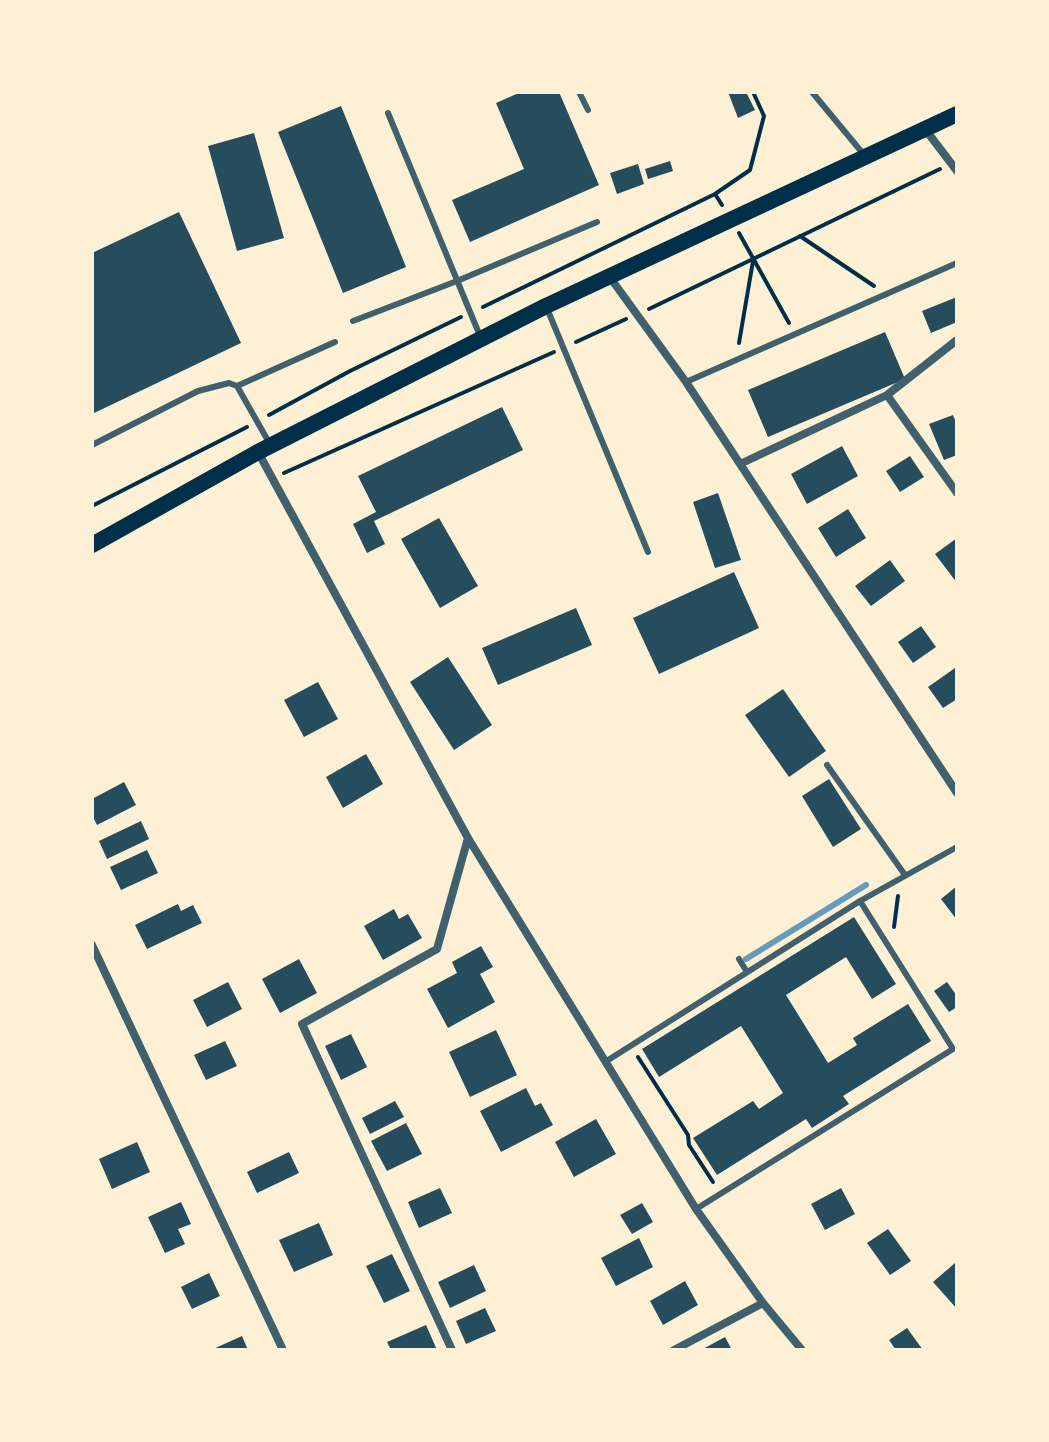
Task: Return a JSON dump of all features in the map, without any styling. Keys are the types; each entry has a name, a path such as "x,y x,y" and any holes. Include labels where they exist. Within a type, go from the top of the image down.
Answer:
{"main road":[{"path":"92,545 264,449 546,306 957,114"}],"street":[{"path":"925,129 954,168"},
{"path":"609,276 686,382 957,793"},
{"path":"740,464 887,395 957,340"},
{"path":"887,395 957,493"},
{"path":"264,449 272,479 468,838 696,1209 763,1303 802,1350"},
{"path":"452,1350 302,1024 437,949 468,838"},
{"path":"92,945 283,1350"},
{"path":"674,1350 763,1303"}],"lane":[{"path":"579,92 588,110"},
{"path":"812,92 865,156"},
{"path":"388,113 482,339"},
{"path":"353,321 597,222"},
{"path":"686,382 957,263"},
{"path":"546,306 648,552"},
{"path":"92,445 198,391 219,383 237,386 335,342"},
{"path":"237,386 258,422 264,449"},
{"path":"827,765 903,876"},
{"path":"605,1063 860,901 957,847"},
{"path":"696,1209 953,1049 860,901"},
{"path":"739,959 747,972"}],"path":[{"path":"272,479 954,168"},
{"path":"92,506 258,422 350,371 715,194"},
{"path":"800,236 886,293"},
{"path":"736,360 753,259"},
{"path":"890,949 903,876"},
{"path":"630,1045 688,1135 689,1145 721,1194"}],"building":[{"path":"521,92 559,92 599,185 470,242 452,200 524,169 496,103"},
{"path":"728,92 746,92 755,110 738,118"},
{"path":"341,106 406,267 343,293 278,132"},
{"path":"254,133 284,238 237,251 208,146"},
{"path":"670,161 673,171 648,179 645,169"},
{"path":"638,164 644,184 617,194 610,173"},
{"path":"179,212 241,343 92,414 92,253"},
{"path":"957,297 957,322 931,333 922,311"},
{"path":"885,332 905,379 768,437 748,390"},
{"path":"502,407 523,450 374,521 385,544 367,553 353,524 376,512 358,476"},
{"path":"953,415 957,425 957,455 944,460 929,424"},
{"path":"842,446 858,476 807,504 791,474"},
{"path":"910,456 924,477 900,492 886,471"},
{"path":"718,493 741,560 715,568 693,502"},
{"path":"848,509 866,538 836,557 818,528"},
{"path":"439,518 478,586 440,608 401,539"},
{"path":"957,538 957,583 935,554"},
{"path":"890,560 905,581 871,606 855,586"},
{"path":"734,572 759,628 659,674 633,618"},
{"path":"576,608 592,645 498,685 482,648"},
{"path":"921,626 936,647 913,663 898,642"},
{"path":"448,657 492,725 454,750 410,682"},
{"path":"955,668 957,699 943,708 928,687"},
{"path":"318,682 338,719 304,737 284,700"},
{"path":"783,689 826,751 789,777 745,715"},
{"path":"366,754 383,784 343,808 326,777"},
{"path":"829,779 861,829 833,847 802,796"},
{"path":"124,782 136,805 97,825 92,815 92,799"},
{"path":"141,821 149,839 107,859 99,841"},
{"path":"147,850 158,873 121,890 110,867"},
{"path":"957,886 957,920 941,899"},
{"path":"178,904 181,911 193,905 202,923 147,949 135,925"},
{"path":"394,909 399,919 408,914 422,938 383,960 364,926"},
{"path":"854,917 896,984 872,999 846,957 786,995 828,1063 857,1045 853,1038 908,1004 931,1041 843,1096 849,1104 812,1128 806,1119 717,1175 693,1138 753,1101 759,1109 783,1093 741,1026 659,1077 642,1049"},
{"path":"481,946 493,967 480,974 495,1002 448,1028 427,989 457,973 452,962"},
{"path":"299,959 317,993 280,1013 262,979"},
{"path":"228,982 242,1009 207,1027 193,1000"},
{"path":"947,982 957,996 957,1007 949,1012 934,991"},
{"path":"496,1030 517,1075 470,1097 449,1052"},
{"path":"351,1034 367,1067 341,1080 325,1046"},
{"path":"225,1041 237,1066 206,1080 194,1055"},
{"path":"526,1088 535,1106 541,1103 553,1125 501,1152 480,1111"},
{"path":"395,1101 404,1117 370,1134 362,1118"},
{"path":"596,1119 616,1154 574,1177 555,1142"},
{"path":"406,1123 422,1154 387,1171 371,1141"},
{"path":"137,1142 150,1172 112,1189 99,1159"},
{"path":"289,1152 299,1173 257,1193 247,1172"},
{"path":"440,1188 452,1213 419,1228 408,1202"},
{"path":"841,1188 855,1214 825,1230 811,1204"},
{"path":"181,1202 191,1224 178,1229 185,1244 165,1253 148,1217"},
{"path":"642,1203 653,1222 632,1234 620,1215"},
{"path":"319,1223 333,1255 294,1272 279,1240"},
{"path":"888,1229 911,1261 890,1275 867,1243"},
{"path":"639,1238 653,1267 616,1286 601,1258"},
{"path":"392,1254 410,1291 384,1303 366,1266"},
{"path":"955,1263 957,1265 957,1309 933,1282"},
{"path":"474,1265 486,1291 450,1308 438,1282"},
{"path":"209,1273 220,1296 192,1309 181,1287"},
{"path":"685,1281 698,1305 663,1325 650,1301"},
{"path":"485,1308 496,1331 466,1344 456,1321"},
{"path":"426,1325 437,1350 391,1350 387,1342"},
{"path":"907,1328 923,1350 896,1350 889,1340"},
{"path":"242,1336 248,1350 211,1350"},
{"path":"725,1337 732,1350 701,1350"}],"waterway":[{"path":"746,959 866,885"}]}
